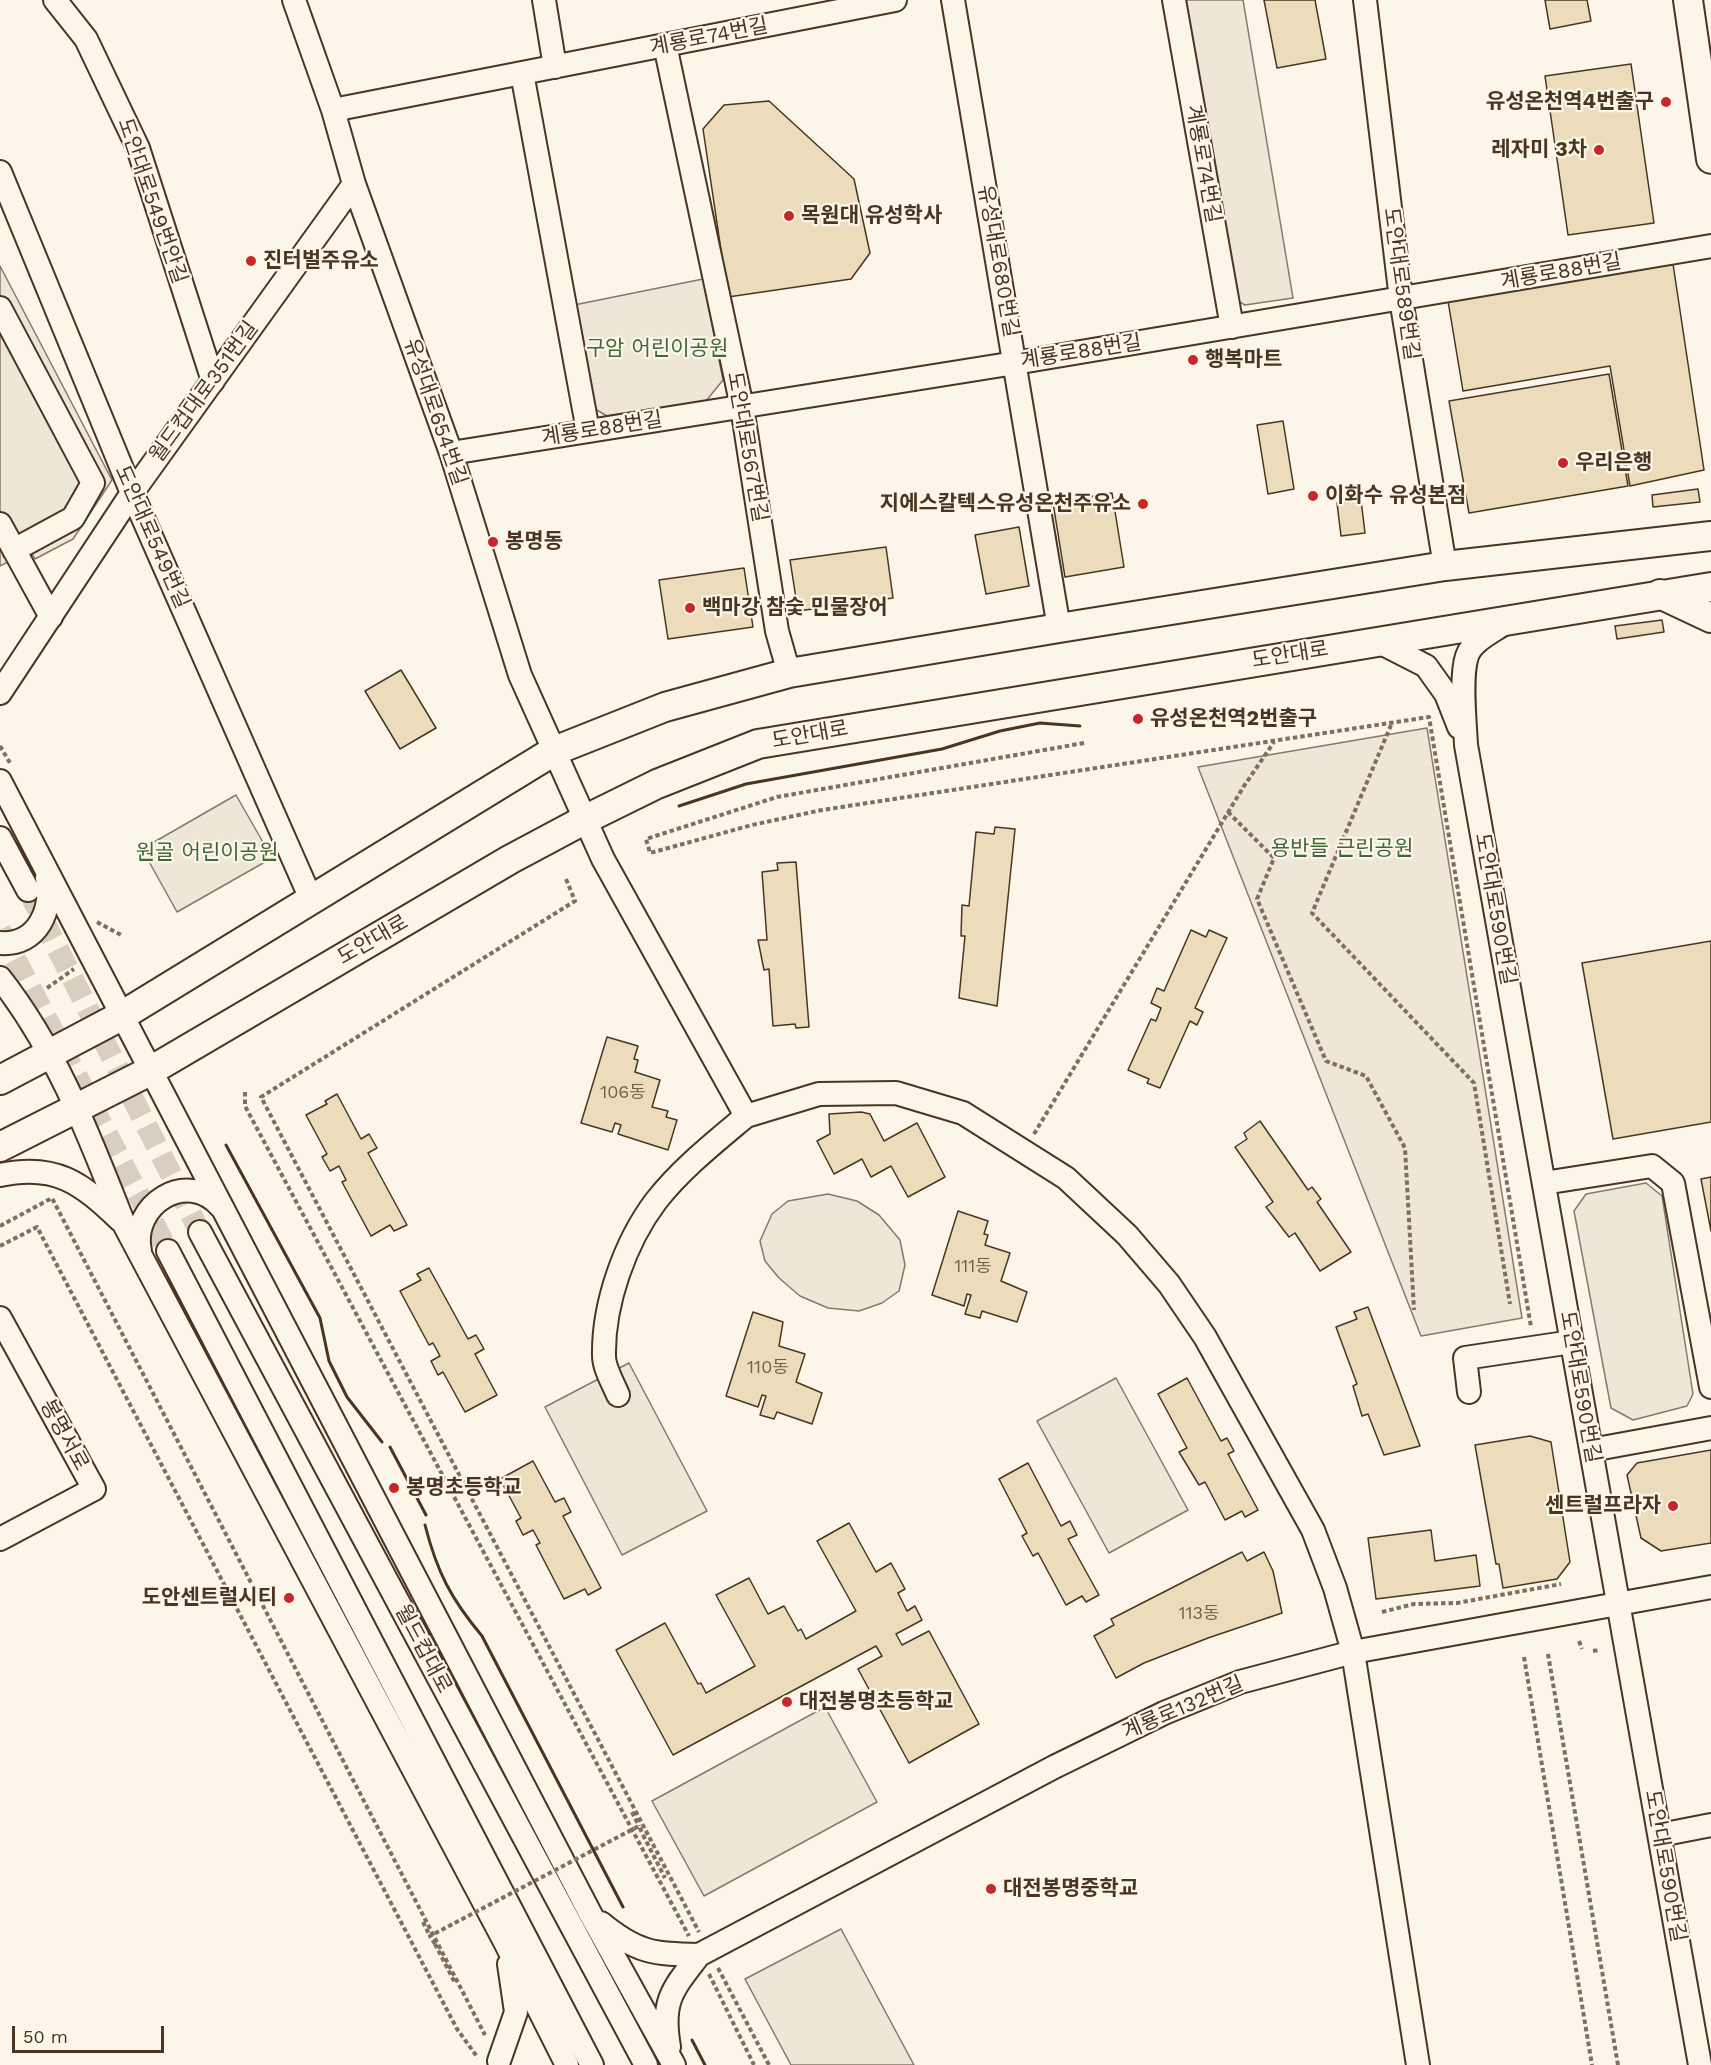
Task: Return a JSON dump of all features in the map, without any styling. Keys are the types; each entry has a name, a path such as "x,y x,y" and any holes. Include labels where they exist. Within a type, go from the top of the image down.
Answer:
{"main road":[{"path":"1688,0 1711,159"},
{"path":"0,1080 123,1015 554,751 665,707 789,673 1059,628 1445,566 1711,536"},
{"name":"도안대로","path":"0,1148 150,1071 511,859 586,819 657,784 758,744 1711,587"},
{"path":"1660,594 1711,618"}],"street":[{"name":"도안대로549번안길","path":"55,0 86,39 138,148 213,381"},
{"name":"유성대로654번길","path":"294,0 333,110 354,184 451,453 520,675 603,859 746,1116"},
{"path":"544,0 555,67"},
{"name":"계룡로74번길","path":"333,110 895,0"},
{"name":"유성대로680번길","path":"953,0 1059,628"},
{"name":"계룡로74번길","path":"1174,0 1233,327"},
{"name":"도안대로589번길","path":"1365,0 1401,299 1445,566"},
{"name":"도안대로567번길","path":"665,45 742,406 777,631 789,673"},
{"path":"522,73 588,431"},
{"name":"도안대로549번길","path":"0,172 132,493 311,899"},
{"name":"월드컵대로351번길","path":"0,693 132,493 354,184"},
{"name":"계룡로88번길","path":"451,453 1015,363 1711,246"},
{"path":"0,308 93,483 73,518 14,549"},
{"path":"0,524 51,617"},
{"path":"1466,745 1464,694 1467,656 1478,641 1510,619"},
{"path":"1377,641 1426,666 1446,694 1466,745"},
{"name":"도안대로590번길","path":"1466,745 1700,2065"},
{"path":"0,781 591,1915 673,2063"},
{"path":"0,838 28,890"},
{"path":"0,943 24,938 44,918 50,899 46,873"},
{"path":"0,978 50,1054 78,1109 124,1224 505,1942 567,2065"},
{"path":"618,1395 604,1358 610,1298 634,1240 656,1201 705,1150 746,1116 819,1094 896,1093 963,1113 1066,1179 1128,1235 1169,1284 1205,1337 1313,1530 1335,1588 1353,1652 1418,2065"},
{"path":"1544,1183 1652,1166 1673,1183 1711,1387"},
{"path":"0,1175 24,1170 64,1176 100,1200 124,1224"},
{"path":"146,1264 139,1250 138,1233 143,1217 152,1204 166,1195 180,1191 194,1191 213,1200 228,1215"},
{"name":"월드컵대로","path":"200,1232 646,2065"},
{"path":"168,1251 592,2065"},
{"name":"봉명서로","path":"0,1318 94,1489 0,1539"},
{"path":"1469,1392 1465,1358 1572,1342"},
{"path":"1591,1450 1711,1428"},
{"name":"계룡로132번길","path":"704,1952 1056,1766 1164,1713 1239,1682 1353,1652 1711,1587"},
{"path":"1659,1835 1711,1825"},
{"path":"591,1915 622,1941 653,1954 704,1952"},
{"path":"497,2064 516,2013 505,1942"},
{"path":"673,2063 664,2020 674,1988 704,1952"}],"path":[{"path":"1084,743 777,798 646,839 650,854 752,825 822,810 1429,717 1532,1338"},
{"path":"1391,724 1312,913 1474,1083 1510,1304"},
{"path":"1033,1136 1228,812 1274,741"},
{"path":"1228,812 1274,858 1257,899 1326,1061 1366,1077 1405,1148 1414,1310"},
{"path":"566,879 575,901 261,1096 704,1952 754,2065"},
{"path":"47,988 75,968"},
{"path":"245,1092 245,1106 704,1952 769,2065"},
{"path":"0,1226 52,1198 497,2064"},
{"path":"0,1246 37,1227 457,2029 473,2049 497,2064"},
{"path":"1382,1612 1414,1604 1457,1602 1561,1584"},
{"path":"1579,1641 1582,1649"},
{"path":"1593,1651 1599,1650"},
{"path":"1548,1654 1618,2065"},
{"path":"1524,1657 1592,2065"},
{"path":"632,1812 665,1878"},
{"path":"430,1936 639,1826"},
{"path":"423,1922 455,1983"}],"green space":[{"path":"1181,0 1243,0 1293,298 1245,305 1230,297"},
{"name":"구암 어린이공원","path":"703,279 723,380 706,401 607,416 595,409 574,305"},
{"name":"용반들 근린공원","path":"1427,728 1522,1318 1421,1336 1198,767"},
{"name":"원골 어린이공원","path":"236,795 272,858 177,912 142,849"},
{"path":"825,1707 877,1802 704,1896 652,1801"},
{"path":"841,1929 914,2065 791,2065 745,1979"}],"shaded area":[{"path":"0,266 112,480 73,539 35,559 30,550 0,566"},
{"path":"1646,1183 1662,1196 1693,1394 1687,1406 1633,1420 1611,1408 1574,1211 1586,1194"},
{"path":"828,1194 857,1201 879,1215 900,1240 905,1265 899,1291 882,1303 859,1311 828,1308 800,1296 779,1278 765,1261 760,1241 772,1214 788,1201"},
{"path":"629,1363 707,1511 622,1555 545,1407"},
{"path":"1116,1378 1188,1510 1109,1553 1037,1421"}],"building":[{"path":"1264,0 1315,0 1326,59 1277,68"},
{"path":"1545,0 1587,0 1591,21 1550,29"},
{"name":"레자미 3차","path":"1631,64 1654,223 1568,235 1545,76"},
{"name":"목원대 유성학사","path":"769,101 854,179 870,253 851,279 728,297 703,129 724,105"},
{"path":"1673,264 1704,470 1630,486 1610,366 1463,391 1448,301"},
{"path":"1609,374 1628,486 1469,513 1449,401"},
{"path":"1283,421 1294,489 1268,494 1257,425"},
{"path":"1698,489 1700,502 1653,507 1652,495"},
{"path":"1112,493 1124,567 1065,577 1053,503"},
{"path":"1361,500 1365,533 1341,536 1337,503"},
{"path":"1019,527 1029,586 986,594 975,535"},
{"path":"886,547 893,598 798,611 790,560"},
{"path":"744,568 753,627 668,639 659,580"},
{"path":"1662,620 1664,632 1617,639 1615,626"},
{"path":"401,670 436,728 400,749 365,691"},
{"path":"995,827 1015,829 997,1006 959,998 965,936 961,936 962,905 969,906 976,832 994,834"},
{"path":"796,862 809,1027 796,1028 795,1024 773,1026 769,969 764,970 758,940 767,940 762,872 778,870 777,863"},
{"path":"1191,930 1206,937 1209,930 1227,938 1195,1008 1203,1012 1197,1025 1190,1021 1160,1088 1147,1083 1149,1079 1128,1070 1151,1019 1156,1021 1161,1008 1151,1003 1157,988 1164,991"},
{"path":"1711,941 1711,1122 1613,1139 1582,963"},
{"path":"607,1037 638,1046 634,1059 638,1060 635,1072 660,1080 652,1107 668,1111 666,1117 677,1120 668,1150 618,1134 621,1125 615,1123 612,1132 581,1123"},
{"path":"337,1094 361,1139 369,1134 377,1148 368,1153 407,1225 394,1231 390,1225 371,1236 342,1182 346,1180 339,1166 330,1171 322,1157 327,1154 306,1115 327,1104 325,1101"},
{"path":"861,1112 870,1114 884,1141 917,1123 945,1177 908,1197 891,1166 871,1177 862,1159 834,1174 817,1141 830,1134 829,1114"},
{"path":"1260,1121 1308,1190 1312,1187 1321,1199 1317,1202 1351,1252 1320,1271 1295,1233 1289,1237 1266,1207 1273,1202 1235,1147 1247,1139 1244,1133"},
{"path":"1711,1177 1711,1231 1701,1179"},
{"path":"958,1211 988,1221 984,1234 988,1235 985,1245 1010,1253 1001,1281 1027,1292 1017,1322 982,1311 980,1318 965,1314 971,1295 967,1294 964,1306 932,1295"},
{"path":"429,1268 468,1339 476,1335 484,1349 475,1354 497,1395 465,1412 443,1372 438,1375 431,1361 440,1356 433,1343 429,1345 400,1291 421,1280 417,1274"},
{"path":"1368,1307 1420,1446 1384,1455 1368,1414 1362,1416 1353,1386 1357,1384 1336,1327 1357,1319 1354,1312"},
{"path":"753,1312 783,1322 779,1346 805,1354 796,1382 822,1393 812,1424 777,1412 774,1419 760,1415 766,1396 762,1395 758,1407 726,1396"},
{"path":"1187,1378 1221,1441 1227,1438 1234,1451 1228,1454 1258,1510 1245,1517 1242,1511 1225,1520 1205,1482 1199,1485 1179,1452 1187,1448 1158,1394"},
{"path":"1530,1436 1551,1442 1570,1562 1557,1579 1503,1588 1499,1564 1496,1564 1475,1445"},
{"name":"센트럴프라자","path":"1711,1450 1711,1543 1661,1551 1641,1538 1627,1475 1637,1463"},
{"path":"533,1461 555,1502 564,1498 571,1512 563,1516 601,1588 588,1595 585,1589 564,1599 536,1545 540,1543 533,1530 523,1535 516,1521 521,1518 500,1479"},
{"path":"1028,1463 1061,1526 1070,1521 1077,1535 1068,1539 1099,1595 1086,1602 1082,1596 1066,1605 1038,1553 1033,1556 1022,1536 1027,1533 999,1479"},
{"path":"849,1523 876,1572 891,1563 905,1589 898,1593 907,1611 915,1606 922,1620 896,1634 902,1645 929,1631 979,1724 909,1763 858,1669 882,1656 876,1646 673,1755 616,1650 665,1623 698,1684 701,1683 706,1693 755,1666 716,1595 749,1578 768,1614 784,1606 798,1631 801,1629 806,1639 856,1611 817,1541"},
{"path":"1431,1530 1435,1561 1476,1555 1480,1586 1376,1599 1368,1538"},
{"path":"1242,1552 1247,1561 1264,1552 1273,1571 1282,1613 1144,1663 1116,1678 1094,1636 1114,1625 1111,1619"}],"tunnel":[{"path":"28,890 200,1232"},
{"path":"0,930 168,1251"}],"wall":[{"path":"679,806 746,784 942,749 1000,731 1040,723 1080,726"},
{"path":"226,1145 320,1318 329,1361 347,1397 382,1442"},
{"path":"390,1447 426,1515"},
{"path":"425,1525 446,1584 482,1636 623,1907"},
{"path":"692,2040 705,2065"}],"place":[{"name":"유성온천역4번출구","path":"1666,102"},
{"name":"레자미 3차","path":"1599,150"},
{"name":"목원대 유성학사","path":"789,216"},
{"name":"진터벌주유소","path":"251,261"},
{"name":"행복마트","path":"1193,360"},
{"name":"우리은행","path":"1563,463"},
{"name":"이화수 유성본점","path":"1313,496"},
{"name":"지에스칼텍스유성온천주유소","path":"1143,504"},
{"name":"봉명동","path":"493,542"},
{"name":"백마강 참숯 민물장어","path":"690,608"},
{"name":"유성온천역2번출구","path":"1138,719"},
{"name":"봉명초등학교","path":"394,1488"},
{"name":"센트럴프라자","path":"1673,1506"},
{"name":"도안센트럴시티","path":"289,1598"},
{"name":"대전봉명초등학교","path":"787,1702"},
{"name":"대전봉명중학교","path":"991,1889"}]}
